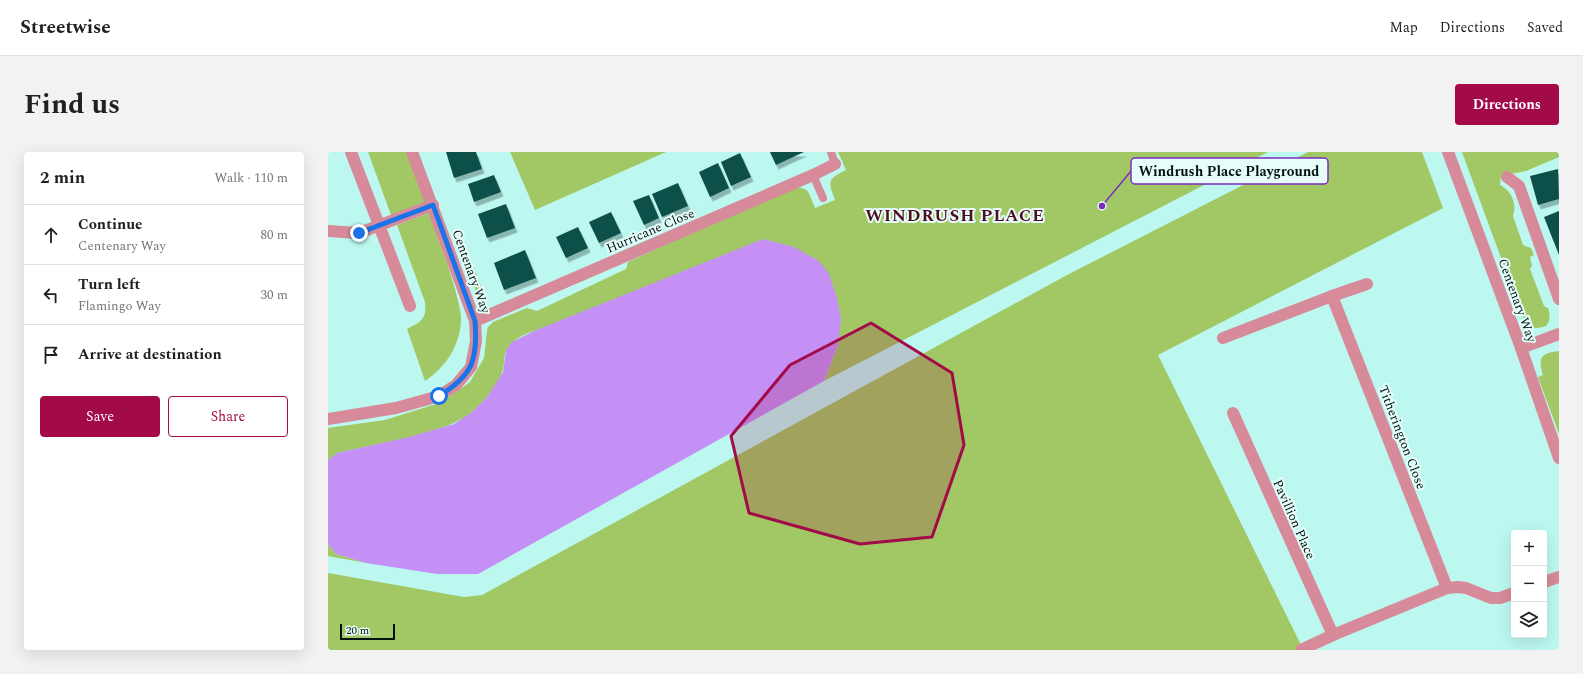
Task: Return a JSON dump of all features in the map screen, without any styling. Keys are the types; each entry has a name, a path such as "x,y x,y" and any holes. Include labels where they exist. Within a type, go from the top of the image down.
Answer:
{"street":[{"path":"351,152 410,306"},
{"name":"Centenary Way","path":"328,419 396,408 439,396 456,385 471,367 476,341 475,321 412,152"},
{"name":"Centenary Way","path":"1448,152 1521,348 1559,458"},
{"name":"Hurricane Close","path":"475,321 813,175 835,164"},
{"path":"1507,177 1519,186 1559,299"},
{"path":"328,231 359,233 379,224 433,205"},
{"path":"1223,338 1367,284"},
{"name":"Titherington Close","path":"1332,296 1447,588"},
{"path":"1521,348 1559,334"},
{"name":"Pavillion Place","path":"1233,413 1333,635"},
{"path":"1547,581 1559,577"},
{"path":"1301,650 1333,635 1447,588 1466,588 1491,598 1500,598 1511,594"}],"lane":[{"path":"830,152 835,164"},
{"path":"813,175 823,198"}],"highlighted area":[{"path":"871,323 952,373 964,445 932,537 860,544 749,513 731,436 790,365"}],"green space":[{"path":"368,152 406,152 427,203 391,215"},
{"path":"510,152 666,152 535,210"},
{"path":"838,152 1268,152 824,381 838,345 546,327 519,337 510,344 506,351 501,375 495,387 478,407 461,419 446,426 409,438 337,453 328,460 328,428 385,420 442,402 470,382 484,358 488,327 493,322 527,308 537,311 626,269 628,262 788,189 800,188 807,191 815,208 835,200 830,185 832,179 846,170"},
{"path":"1308,152 1422,152 1443,208 1158,355 1302,647 1295,650 328,650 328,573 464,597 482,595 1067,275"},
{"path":"1462,152 1559,152 1559,157 1526,171 1501,176 1500,185 1508,191 1514,202 1513,216 1523,245 1531,248 1534,255 1530,257 1532,266 1530,269 1544,306 1548,308 1550,317 1546,326 1535,328 1525,323"},
{"path":"429,213 452,280 461,316 461,326 456,345 446,361 440,369 425,381 407,329 419,322 424,316 425,302 397,225"},
{"path":"474,268 487,302 480,297 469,272"},
{"path":"1559,351 1559,434 1538,377 1543,375 1541,364 1542,357 1548,353"},
{"path":"328,544 336,554 366,563 328,556"}],"shaded area":[{"path":"763,239 794,247 819,261 829,274 837,298 841,319 838,345 824,381 478,574 437,574 366,563 336,554 328,544 328,460 337,453 409,437 454,424 472,412 488,396 503,372 506,350 512,342 534,331"}],"building":[{"path":"446,152 476,152 482,169 454,178"},
{"path":"770,152 804,152 776,165"},
{"path":"740,153 751,177 731,186 721,162"},
{"path":"718,163 729,188 710,197 699,172"},
{"path":"1558,169 1559,199 1538,205 1530,176"},
{"path":"494,175 501,192 474,202 468,184"},
{"path":"678,183 688,206 662,217 652,194"},
{"path":"649,195 659,218 644,225 633,201"},
{"path":"506,204 515,228 487,238 478,214"},
{"path":"1559,211 1559,255 1544,217"},
{"path":"611,212 621,233 599,243 589,222"},
{"path":"578,227 588,248 566,258 556,237"},
{"path":"525,250 536,278 504,290 494,263"}],"place":[{"name":"Windrush Place Playground","path":"1102,206"}],"district":[{"name":"WINDRUSH PLACE","path":"955,215"}],"route":[{"path":"359,233 379,224 433,205 475,321 476,341 471,367 456,385 439,396"}]}
